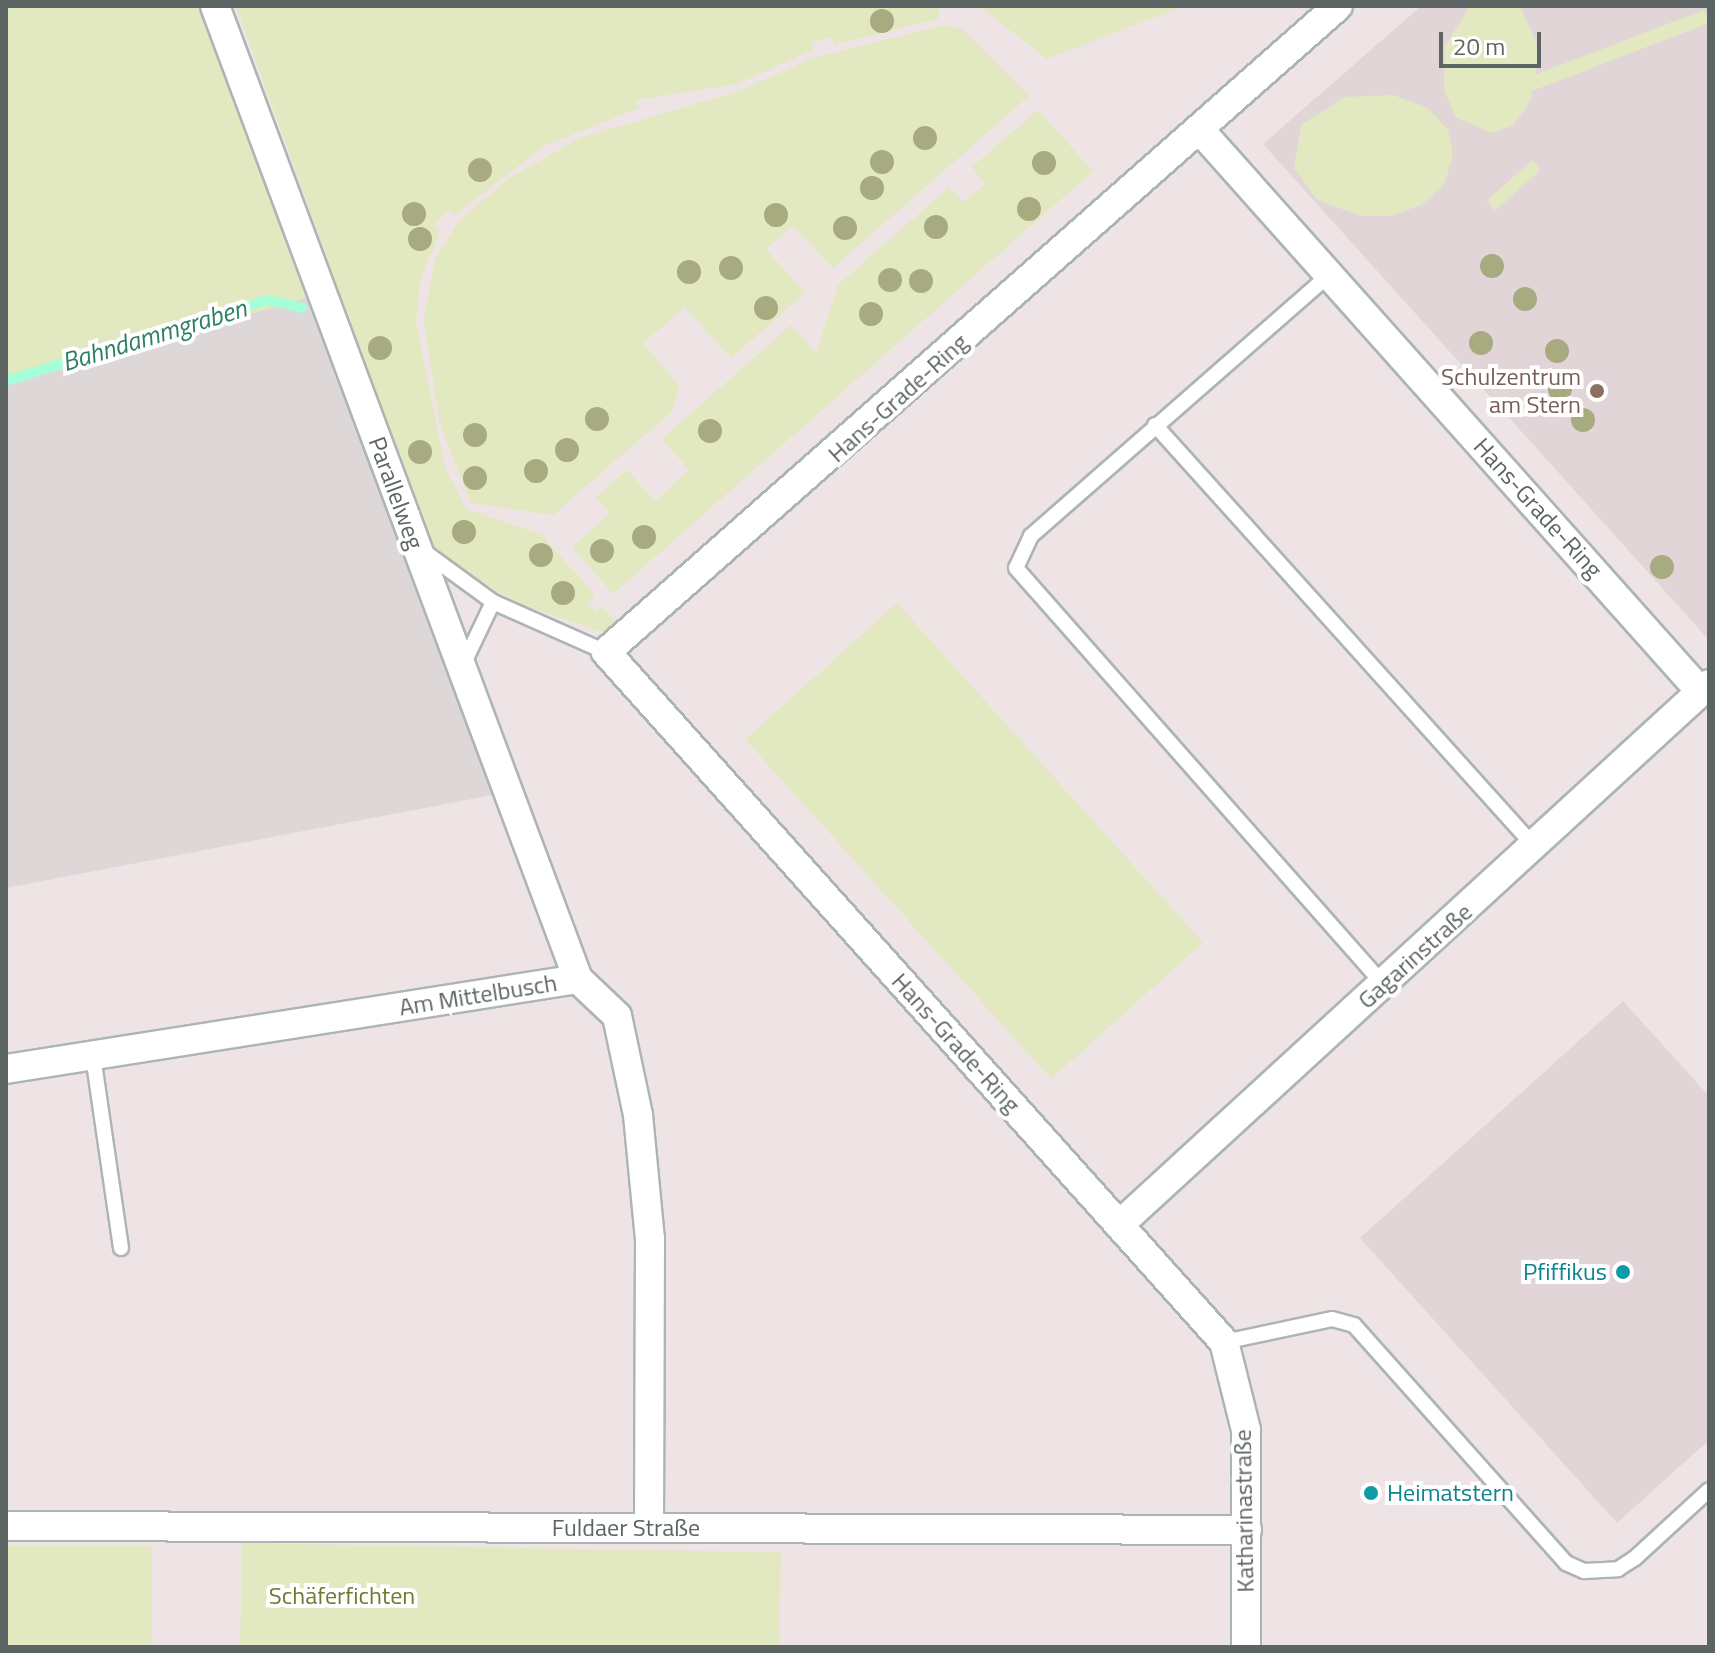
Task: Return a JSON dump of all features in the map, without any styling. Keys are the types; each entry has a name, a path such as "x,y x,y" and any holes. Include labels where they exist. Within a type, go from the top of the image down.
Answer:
{"street":[{"name":"Parallelweg","path":"215,6 578,979"},
{"path":"1199,129 1338,6"},
{"name":"Hans-Grade-Ring","path":"1119,1225 606,652 1199,129 1705,687"},
{"name":"Gagarinstraße","path":"1119,1225 1535,847 1705,687"},
{"name":"Am Mittelbusch","path":"6,1069 578,979 617,1016 638,1115 650,1239 649,1528"},
{"name":"Katharinastraße","path":"1119,1225 1224,1342 1246,1430 1246,1647"},
{"name":"Fuldaer Straße","path":"6,1526 1247,1530"}],"lane":[{"path":"1329,275 1031,536 1016,568 1383,984"},
{"path":"1155,425 1535,847"},
{"path":"416,546 493,602 606,652"},
{"path":"462,668 493,602"},
{"path":"93,1056 121,1248"},
{"path":"1224,1342 1332,1319 1354,1325 1566,1563 1584,1571 1618,1569 1635,1558 1709,1490"}],"shaded area":[{"name":"Schulzentrum am Stern","path":"1421,6 1709,6 1708,639 1263,144"},
{"path":"312,296 498,794 6,888 6,385"},
{"path":"1623,1001 1709,1096 1709,1440 1617,1523 1360,1238"}],"green space":[{"path":"6,6 205,6 312,296 6,385"},
{"path":"236,6 940,7 938,19 834,45 832,37 812,42 813,50 737,84 636,100 639,108 544,146 455,215 447,210 434,227 440,232 421,277 416,321 445,468 466,509 542,535 595,595 587,603 595,612 602,606 618,624 608,634 517,603 433,551"},
{"path":"979,6 1184,6 1047,59"},
{"path":"1470,6 1520,6 1540,51 1530,102 1513,125 1492,133 1455,117 1444,89 1445,46"},
{"path":"1704,10 1709,23 1524,94 1519,81"},
{"path":"945,25 962,29 1029,96 833,268 793,225 766,249 805,293 731,358 685,307 643,343 680,387 671,412 553,515 471,503 439,421 424,320 435,259 460,220 511,177 580,138 739,91 813,58"},
{"path":"1393,95 1428,108 1448,130 1453,155 1444,185 1423,204 1392,216 1361,216 1317,200 1294,168 1301,125 1345,97"},
{"path":"1038,110 1093,171 613,594 572,547 610,513 596,497 627,470 655,501 689,470 662,439 791,325 816,353 838,285 949,187 963,202 985,184 972,167"},
{"path":"1532,160 1541,170 1495,210 1487,201"},
{"path":"897,603 1203,943 1051,1079 745,740"},
{"name":"Schäferfichten","path":"242,1543 781,1552 779,1647 240,1647"},
{"path":"6,1546 152,1546 152,1647 6,1647"}],"waterway":[{"name":"Bahndammgraben","path":"6,381 268,300 302,308"}],"place":[{"name":"Schulzentrum am Stern","path":"1597,391"},
{"name":"Pfiffikus","path":"1623,1272"},
{"name":"Heimatstern","path":"1371,1493"}]}
